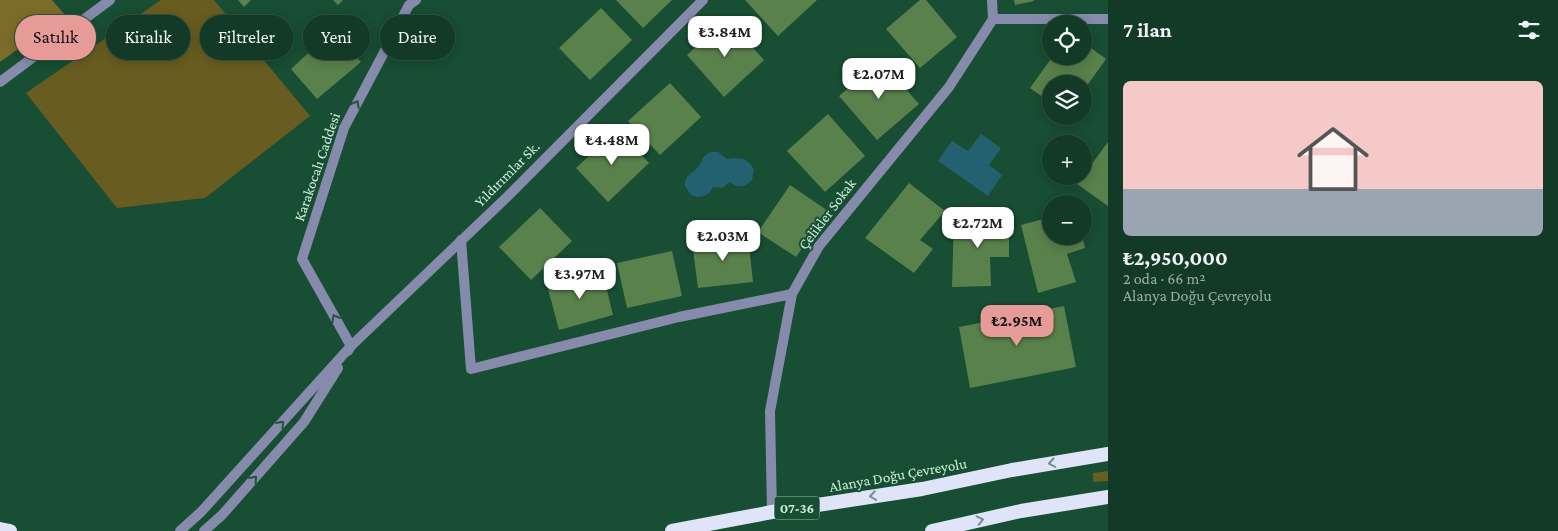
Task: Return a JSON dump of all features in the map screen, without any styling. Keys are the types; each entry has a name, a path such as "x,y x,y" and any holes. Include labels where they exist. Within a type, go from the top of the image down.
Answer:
{"highway":[{"name":"Alanya Doğu Çevreyolu","path":"672,531 772,512 922,489 1012,470 1104,455"},
{"path":"932,531 1021,511 1108,497"},
{"path":"0,529 10,531"}],"street":[{"path":"0,82 110,0"},
{"name":"Karakocalı Caddesi","path":"351,346 302,259 344,128 409,6 416,0"},
{"name":"Yıldırımlar Sk.","path":"351,346 461,240 703,0"},
{"path":"992,0 994,20 1108,19"},
{"name":"Çelikler Sokak","path":"772,512 770,411 792,294 819,246 949,87 994,20"},
{"path":"461,240 470,369 679,317 792,294"},
{"path":"180,531 201,512 351,346"},
{"path":"204,531 222,515 304,422 351,346"}],"shaded area":[{"path":"0,0 52,0 65,15 15,15 15,51 0,62"},
{"path":"161,0 214,0 226,15 200,15 200,60 264,60 310,116 205,198 117,208 26,93 74,60 96,60 96,45 106,38 106,60 190,60 190,15 139,15"},
{"path":"1108,471 1108,481 1093,482 1093,473"}],"water":[{"path":"981,134 1001,148 989,165 1002,175 988,196 938,161 952,141 968,151"},
{"path":"711,152 718,152 727,159 739,158 749,163 754,170 752,180 747,185 735,185 730,182 722,188 713,187 704,196 691,195 685,186 686,179 698,167 704,156"}],"building":[{"path":"238,0 251,0 244,7"},
{"path":"333,0 343,0 338,5"},
{"path":"616,0 672,0 643,28"},
{"path":"745,0 817,0 778,36"},
{"path":"920,0 926,0 957,37 920,68 886,29"},
{"path":"1014,0 1034,0 1034,1 1015,5"},
{"path":"601,8 632,40 590,80 559,48"},
{"path":"727,19 764,60 724,97 687,55"},
{"path":"1092,49 1106,59 1092,79 1092,75 1042,75 1042,97 1030,88 1047,65 1092,65"},
{"path":"303,58 303,60 359,60 361,62 317,99 291,69"},
{"path":"880,60 919,104 877,140 839,96"},
{"path":"670,83 701,117 660,155 628,121"},
{"path":"828,114 865,156 825,192 787,151"},
{"path":"617,130 649,163 608,202 576,168"},
{"path":"1108,142 1108,206 1078,185 1092,185 1092,164"},
{"path":"909,183 945,211 920,240 933,249 914,273 865,238"},
{"path":"790,185 828,211 796,257 758,232"},
{"path":"540,208 572,241 531,280 499,247"},
{"path":"954,217 1009,218 1009,257 990,257 991,286 952,287"},
{"path":"1042,219 1042,245 1084,245 1085,248 1067,254 1076,282 1038,293 1021,225"},
{"path":"748,236 753,282 698,288 692,242"},
{"path":"672,251 682,296 627,308 617,263"},
{"path":"602,270 613,315 559,330 547,285"},
{"path":"1064,306 1076,367 970,388 959,327"}]}
